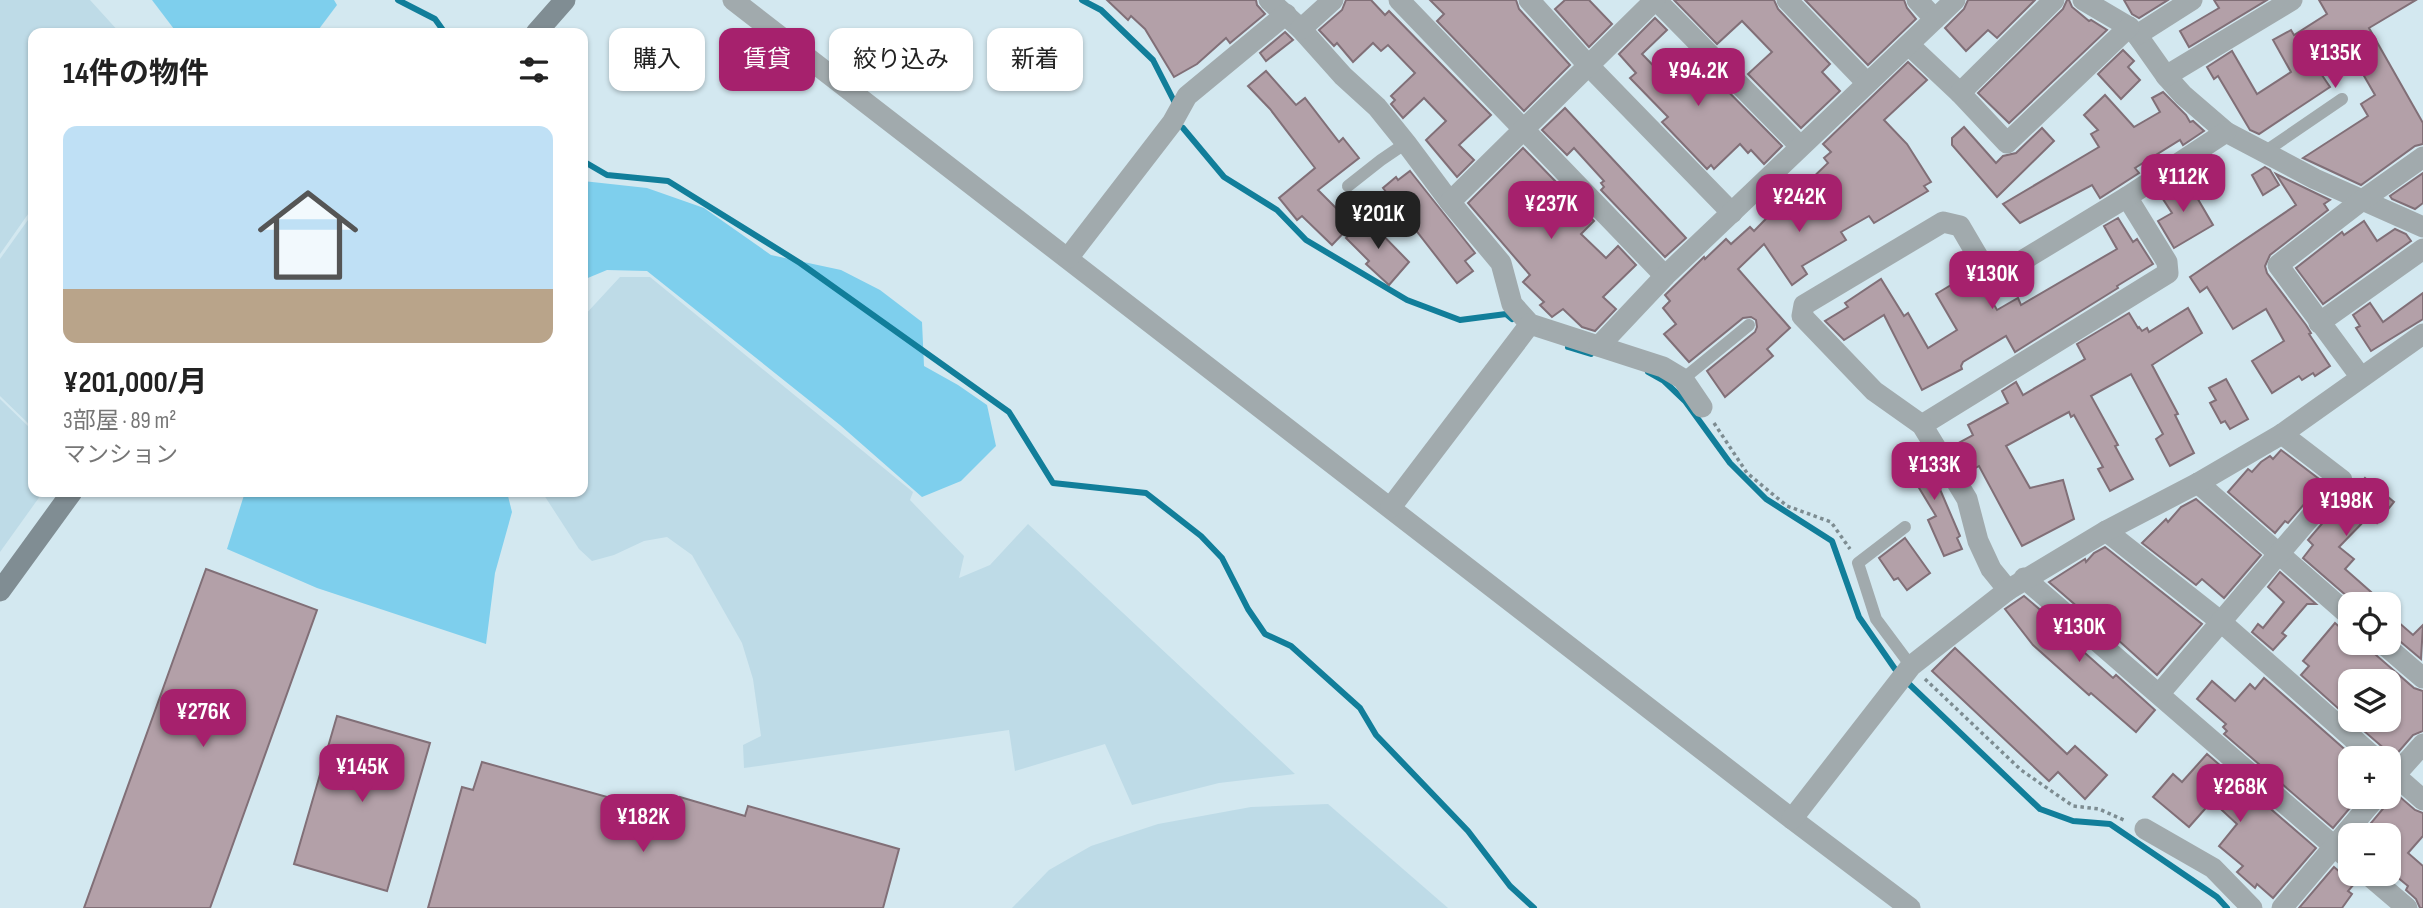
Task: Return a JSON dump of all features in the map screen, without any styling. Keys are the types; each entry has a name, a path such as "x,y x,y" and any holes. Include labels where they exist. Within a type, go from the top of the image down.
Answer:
{"street":[{"path":"540,28 565,0"},
{"path":"733,0 1910,908"},
{"path":"1269,0 1377,107 1501,263 1512,304 1530,324 1663,367 1683,379 1702,407"},
{"path":"1068,258 1172,123 1187,96 1293,21 1333,0"},
{"path":"1399,0 1665,276"},
{"path":"1529,0 1588,65 1732,213"},
{"path":"1450,202 1655,0 1800,146"},
{"path":"1787,0 1867,83"},
{"path":"1917,0 1935,19"},
{"path":"1599,346 1665,276 1955,0"},
{"path":"1960,93 2054,0"},
{"path":"2083,0 2133,31 2183,95 2226,132 2361,201 2423,227"},
{"path":"1909,45 1960,93 2007,143 2133,31 2192,0"},
{"path":"2166,76 2291,0"},
{"path":"2226,132 2127,197 1997,276 1987,272 1960,226 1943,222 1804,304 1802,317 1874,391 1923,425 1968,499 1978,541 1991,569 2016,584 2160,693 2338,849"},
{"path":"2360,376 2278,265 2423,157"},
{"path":"1923,425 2168,273 2167,262 2127,197"},
{"path":"2319,323 2423,248"},
{"path":"1391,507 1530,324"},
{"path":"1792,819 1911,666 2016,584 2282,434 2360,376 2423,334"},
{"path":"2160,693 2342,480 2282,434"},
{"path":"2198,483 2338,606"},
{"path":"0,591 68,497"},
{"path":"2106,531 2220,621 2361,746"},
{"path":"2396,655 2423,678"},
{"path":"2401,766 2423,744"},
{"path":"2401,784 2423,800"},
{"path":"2145,829 2213,867 2252,908"},
{"path":"2283,908 2338,858"},
{"path":"2381,886 2407,908"}],"lane":[{"path":"2263,153 2342,99"},
{"path":"1348,186 1406,143"},
{"path":"1683,379 1749,325"},
{"path":"1905,527 1858,563 1876,619 1911,666"}],"path":[{"path":"1702,407 1747,472 1787,506 1831,522 1858,563"},
{"path":"1911,666 2021,771 2073,806 2099,809 2145,829"}],"shaded area":[{"path":"0,0 90,0 115,28 28,28 28,214 0,254"},
{"path":"152,0 334,0 337,5 320,28 173,28"},
{"path":"588,182 647,188 704,208 771,255 841,270 880,290 922,322 924,366 987,405 996,446 961,481 922,497 840,425 647,271 607,270 588,278"},
{"path":"28,220 28,423 0,396 0,259"},
{"path":"620,277 650,277 913,492 910,500 964,556 959,578 990,565 1028,524 1295,774 1219,783 1132,805 1105,744 1015,771 1009,730 744,768 743,745 761,736 753,679 742,643 692,555 667,537 644,541 614,555 592,561 579,549 545,497 588,497 588,312"},
{"path":"0,399 28,426 28,497 39,497 0,552"},
{"path":"243,497 508,497 512,512 495,573 486,644 317,588 227,549"},
{"path":"1328,804 1448,908 1012,908 1049,870 1091,846 1158,824 1251,807"}],"building":[{"path":"1107,0 1256,0 1265,14 1230,43 1226,38 1197,64 1174,77 1145,29 1131,16 1128,20"},
{"path":"1346,0 1371,0 1385,15 1389,11 1491,115 1459,145 1474,160 1457,177 1426,140 1446,121 1424,98 1403,118 1391,104 1395,100 1391,96 1415,73 1388,45 1381,51 1373,43 1353,62 1337,43 1334,46 1319,30 1342,10"},
{"path":"1430,0 1516,0 1519,9 1570,65 1524,111 1437,21 1444,14"},
{"path":"1565,0 1589,0 1612,24 1589,47 1555,9"},
{"path":"1674,0 1774,0 1778,9 1830,64 1822,72 1840,91 1801,128 1748,74 1772,52 1742,21 1717,44"},
{"path":"1805,0 1904,0 1916,19 1868,65"},
{"path":"1968,0 2035,0 1997,38 1988,30 1966,51 1945,28 1964,9"},
{"path":"2067,0 2089,21 2107,30 2009,123 1978,93 2063,9"},
{"path":"2124,0 2168,0 2139,18 2132,14"},
{"path":"2214,0 2267,0 2189,47 2180,31 2219,8"},
{"path":"2319,0 2416,0 2369,28 2423,123 2423,144 2415,146 2361,185 2303,158 2368,116 2361,104 2375,95 2341,36 2309,56 2330,87 2259,134 2250,130 2218,76 2214,79 2207,67 2232,51 2257,94 2291,72 2273,40 2291,30 2294,35 2327,14"},
{"path":"1655,18 1667,30 1642,54 1674,87 1700,63 1782,146 1764,164 1751,150 1748,153 1740,144 1714,169 1711,165 1707,169 1662,122 1668,117 1630,78 1636,73 1619,54"},
{"path":"1285,32 1293,40 1266,61 1260,53"},
{"path":"2123,50 2134,61 2128,67 2140,80 2121,99 2098,74"},
{"path":"1908,62 1927,80 1884,120 1907,144 1931,182 1924,186 1928,191 1874,223 1869,216 1841,232 1846,240 1802,266 1807,274 1792,285 1764,244 1738,269 1790,328 1767,349 1773,356 1725,397 1707,371 1755,332 1756,320 1751,317 1743,318 1689,362 1664,334 1676,324 1663,308 1670,301 1665,295 1726,239 1731,244 1750,227 1754,231 1801,183 1804,186 1828,163 1824,158 1831,152 1823,144"},
{"path":"1266,71 1296,105 1305,98 1339,142 1343,138 1359,158 1318,190 1352,224 1332,245 1302,216 1297,220 1279,198 1315,168 1270,109 1248,86"},
{"path":"2163,92 2190,122 2193,121 2204,131 2183,145 2180,140 2135,168 2139,173 2100,198 2092,185 2020,223 2003,204 2099,147 2091,134 2098,130 2084,115 2105,95 2134,127 2160,112 2152,98"},
{"path":"1565,108 1686,238 1665,257 1601,190 1604,187 1601,183 1604,181 1574,148 1567,155 1542,130"},
{"path":"1964,127 1996,163 2003,156 2016,153 2042,128 2054,141 1997,197 1952,145 1952,138"},
{"path":"1523,148 1594,221 1581,234 1606,258 1618,246 1636,265 1603,297 1616,309 1595,331 1582,327 1563,309 1552,317 1540,305 1544,302 1523,282 1530,275 1468,203"},
{"path":"2265,167 2270,170 2279,185 2263,195 2252,175"},
{"path":"1410,171 1475,253 1465,261 1473,271 1457,283 1383,188 1396,177 1398,180"},
{"path":"2423,173 2423,203 2415,209 2392,199 2390,196"},
{"path":"2276,174 2330,200 2324,204 2328,210 2270,255 2265,266 2267,273 2306,325 2330,366 2315,376 2313,373 2302,380 2299,376 2272,393 2252,361 2284,341 2266,309 2233,329 2207,287 2200,292 2190,277 2296,205"},
{"path":"2185,177 2213,225 2174,248 2158,221 2172,213 2159,193"},
{"path":"1366,218 1409,262 1389,285 1366,264 1369,261 1346,238"},
{"path":"2118,218 2133,242 2137,239 2153,264 2015,352 2006,336 1963,362 1962,369 1922,390 1884,315 1844,340 1825,321 1848,307 1845,303 1881,279 1904,316 1908,313 1928,348 1957,330 1936,294 1961,279 1958,273 1969,267 1997,310 2018,298 2021,305 2117,249 2104,226"},
{"path":"2364,221 2377,241 2395,229 2406,234 2411,241 2323,304 2296,268 2342,232 2344,235"},
{"path":"2423,293 2423,319 2371,351 2356,328 2360,326 2353,315 2370,303 2383,322"},
{"path":"2188,308 2202,333 2152,365 2178,414 2175,415 2194,453 2170,466 2156,439 2163,434 2131,374 2091,396 2133,479 2110,491 2098,469 2103,467 2074,415 2071,417 2069,412 2006,446 2030,488 2063,480 2074,519 2022,546 1979,466 1970,471 1955,445 1973,435 1968,425 2008,403 2002,391 2016,382 2023,395 2085,359 2077,344 2129,313 2138,328 2142,331 2147,328 2149,332"},
{"path":"2226,379 2248,419 2230,429 2225,421 2221,423 2210,403 2216,400 2209,388"},
{"path":"1921,450 1942,485 1939,487 1960,536 1957,538 1962,549 1944,556 1928,520 1936,516 1916,483 1913,485 1904,470 1907,468 1903,461"},
{"path":"2281,450 2323,482 2288,523 2285,521 2275,533 2228,492 2248,469 2252,472 2261,462 2270,456 2273,459"},
{"path":"2365,478 2394,502 2377,523 2369,516 2339,547 2354,559 2345,569 2371,592 2342,592 2303,558 2313,545 2308,540 2344,498 2347,500"},
{"path":"2196,499 2261,555 2224,598 2202,579 2196,585 2142,543 2166,519 2168,522 2181,507"},
{"path":"1905,538 1930,573 1907,590 1898,578 1894,580 1879,558"},
{"path":"2105,547 2202,624 2157,675 2049,582 2085,559 2086,562 2094,553"},
{"path":"206,569 317,610 210,908 84,908"},
{"path":"2280,572 2316,604 2307,604 2282,633 2286,636 2273,650 2252,632 2258,624 2263,628 2284,602 2268,587"},
{"path":"2024,596 2078,642 2076,645 2113,678 2116,675 2155,710 2136,732 2033,645 2005,609"},
{"path":"2335,623 2338,626 2338,655 2376,655 2392,669 2338,669 2338,708 2301,675 2309,666 2303,661"},
{"path":"2401,624 2413,635 2423,625 2421,659 2401,642"},
{"path":"1955,648 2067,754 2075,746 2107,775 2085,799 2058,772 2049,781 1932,671"},
{"path":"2401,677 2414,688 2423,691 2423,731 2413,735 2401,749 2401,746 2381,746 2365,732 2401,732"},
{"path":"2264,678 2341,746 2338,746 2338,809 2349,809 2333,828 2224,734 2227,731 2223,727 2226,724 2197,699 2212,681 2235,701 2250,684 2255,689"},
{"path":"337,716 430,743 387,891 294,864"},
{"path":"2207,754 2316,848 2273,898 2257,884 2255,888 2237,872 2243,866 2219,846 2237,824 2212,801 2189,827 2153,797 2173,774 2182,782"},
{"path":"482,762 675,816 680,797 745,816 748,806 899,849 883,908 428,908 462,787 473,790"},
{"path":"2401,798 2423,813 2423,836 2408,853 2423,866 2423,908 2420,908 2416,899 2406,890 2408,886 2401,880 2401,823 2371,823 2383,809 2401,809"},
{"path":"2334,867 2338,870 2338,886 2352,886 2348,891 2352,894 2342,908 2299,908"}],"waterway":[{"path":"398,0 435,19 441,28"},
{"path":"1082,0 1101,10 1153,60 1175,103"},
{"path":"1183,128 1224,177 1277,210 1306,240 1407,300 1460,320 1506,314 1512,319"},
{"path":"588,164 607,175 668,181 800,263 1009,412 1053,483 1146,493 1201,536 1222,558 1248,609 1265,634 1291,646 1360,708 1376,735 1468,831 1510,886 1534,908"},
{"path":"1568,347 1591,354"},
{"path":"1648,372 1664,381 1685,401 1730,463 1766,499 1832,541 1859,617 1895,669"},
{"path":"1909,684 2040,809 2073,821 2110,824 2217,897 2227,908"}]}
